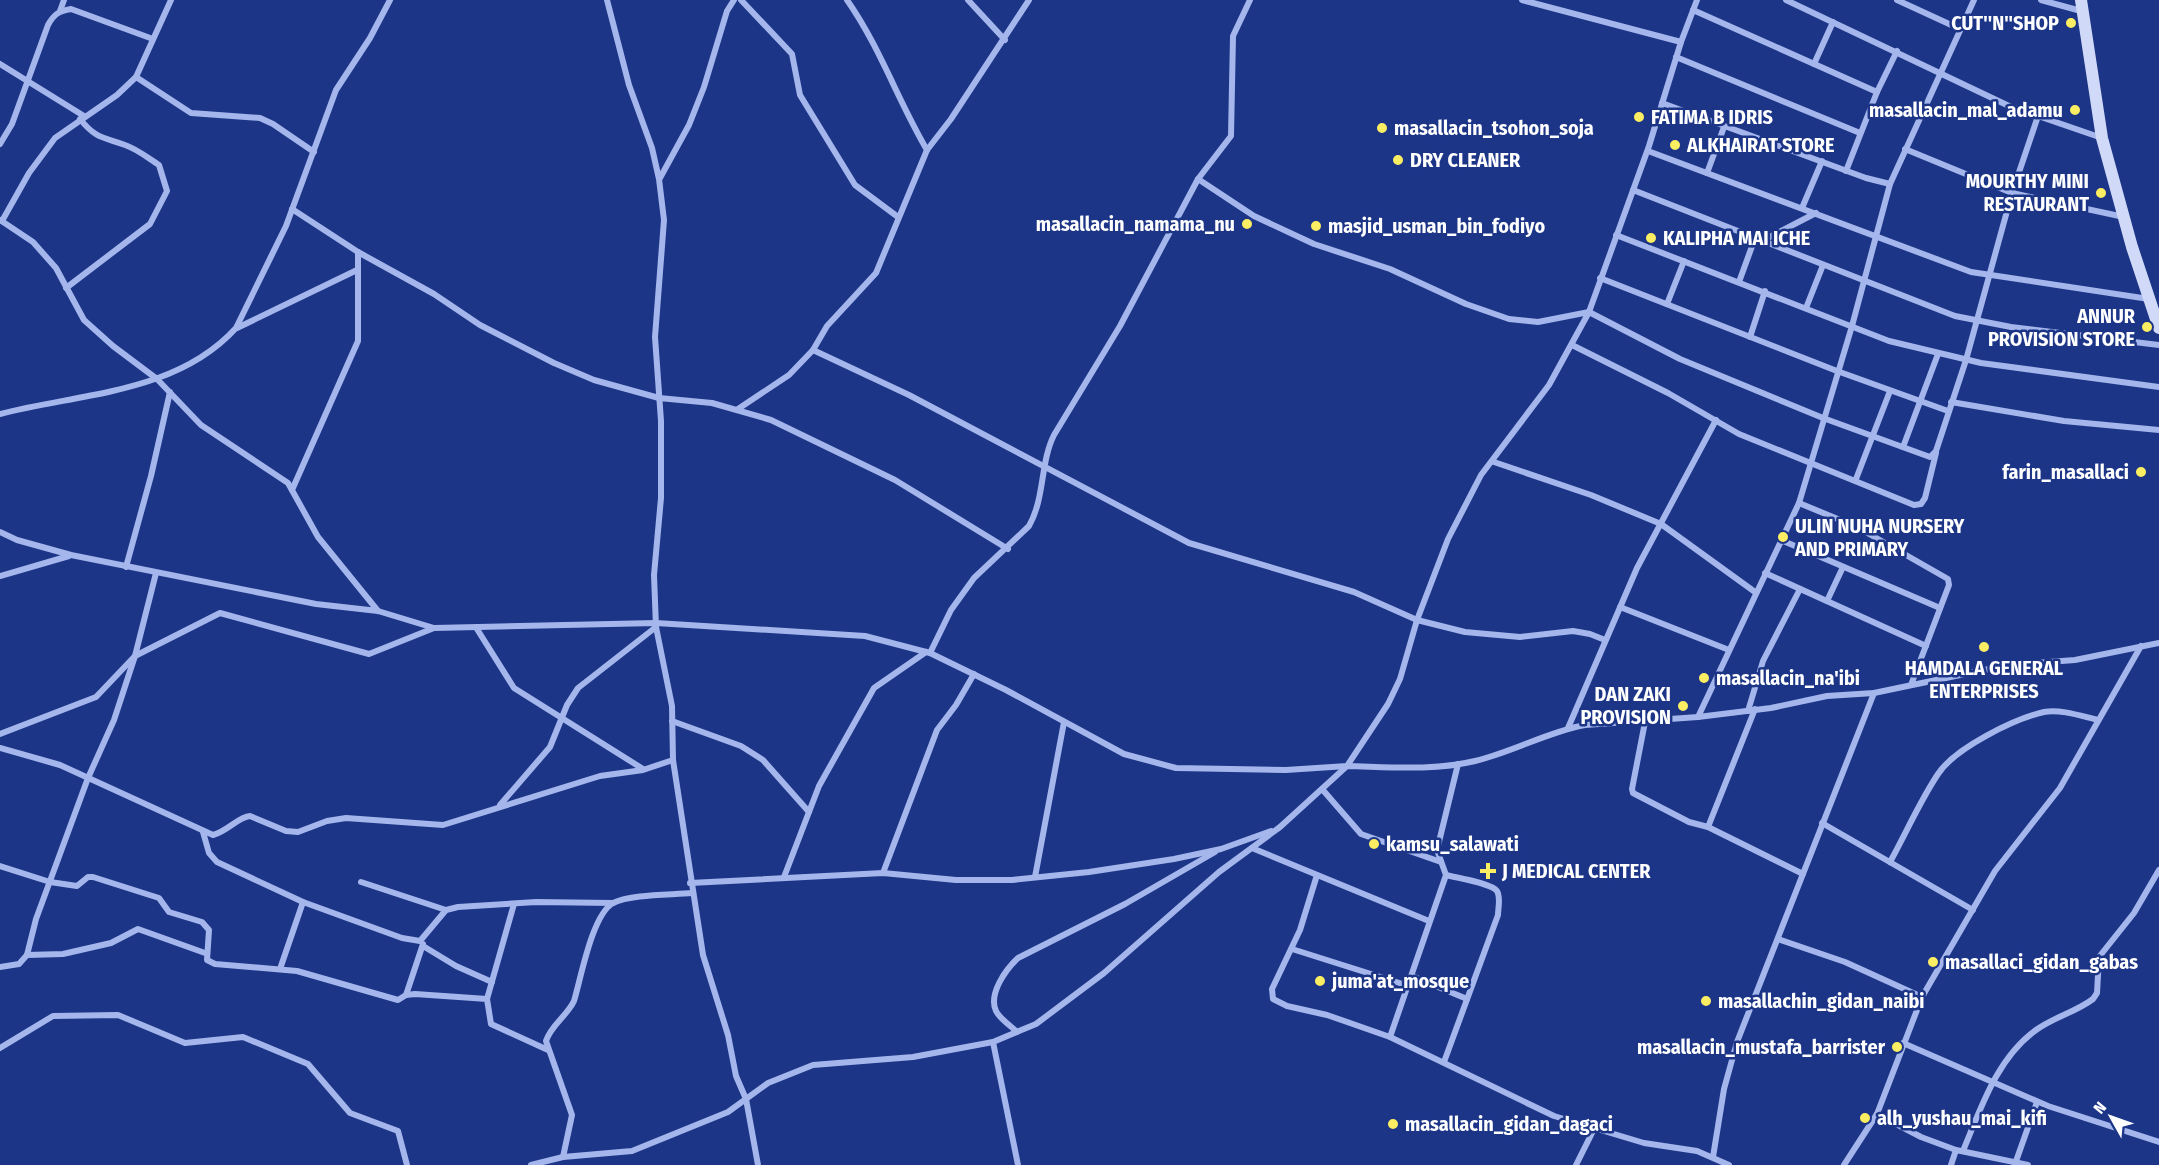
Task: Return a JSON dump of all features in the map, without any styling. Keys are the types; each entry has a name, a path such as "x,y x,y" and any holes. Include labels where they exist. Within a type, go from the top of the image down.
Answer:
{"street":[{"path":"60,11 64,0"},
{"path":"171,0 136,77 117,95 82,117 46,148 1,221 33,242 56,268 84,320 113,346 157,379 201,425 281,478 292,490 318,537 378,611"},
{"path":"236,328 292,208 336,90 370,38 390,0"},
{"path":"608,0 629,85 652,147 664,220 655,337 661,498 654,575 656,625 672,722 673,760 690,884 703,955 728,1035 736,1076 746,1099 758,1165"},
{"path":"659,179 689,125 704,87 727,11 734,0"},
{"path":"741,0 792,54 800,95 855,185 898,217"},
{"path":"847,0 867,28 909,120 927,150"},
{"path":"968,0 1005,40"},
{"path":"738,409 789,375 813,350 827,326 876,273 927,150 1005,40 1029,0"},
{"path":"784,877 819,786 874,688 928,652 951,610 974,578 1008,549 1035,516 1048,448 1054,435 1120,326 1198,179 1231,136 1233,36 1250,0"},
{"path":"1522,0 1681,42"},
{"path":"531,1165 563,1157 632,1151 728,1112 768,1083 813,1065 913,1057 993,1042 1036,1024 1104,973 1220,872 1280,827 1347,766 1388,704 1400,679 1417,620 1448,539 1481,475 1494,462 1549,385 1589,312 1648,151 1676,57 1697,0"},
{"path":"1785,0 1940,71 2000,102 2102,138"},
{"path":"1897,0 1960,29"},
{"path":"1698,717 1755,592 1799,503 1852,326 1890,184 1974,0"},
{"path":"2041,0 2081,5 2102,138 2159,328"},
{"path":"0,144 12,124 48,25 52,17 60,11 72,9 153,39"},
{"path":"1693,10 1876,92"},
{"path":"1814,64 1833,22"},
{"path":"1846,171 1876,92 1897,51"},
{"path":"1676,57 1860,133"},
{"path":"0,64 82,117 89,129 106,141 126,145 159,165 167,190 150,224 66,288"},
{"path":"136,77 191,112 260,118 273,124 314,152"},
{"path":"1662,103 1846,171 1890,184"},
{"path":"1572,345 1739,434 1856,479 1918,506 1925,498 1948,411 1966,360 1987,276 2038,116"},
{"path":"1707,173 1724,127"},
{"path":"1905,149 2012,192 2124,217"},
{"path":"1648,151 1987,276 2149,299"},
{"path":"1802,208 1822,161"},
{"path":"1198,179 1254,216 1314,244 1390,269 1466,304 1501,316 1538,322 1589,312 1680,358 1823,418 1930,457 1936,452"},
{"path":"1633,190 1930,307 1975,320 2011,327 2159,345"},
{"path":"292,208 358,252 434,294 480,325 554,363 594,380 659,398 712,403 771,420 895,480 1008,549"},
{"path":"1762,241 1816,213"},
{"path":"1616,235 1889,341 1966,360 2159,387"},
{"path":"1739,282 1755,238"},
{"path":"292,490 358,341 358,252"},
{"path":"1667,304 1684,261"},
{"path":"1806,308 1823,265"},
{"path":"0,414 126,388 157,379 215,348 236,328 357,270"},
{"path":"1600,278 1837,371 1948,411"},
{"path":"1750,337 1765,291"},
{"path":"813,350 909,395 1189,543 1354,592 1417,620 1465,632 1520,637 1573,631 1605,640"},
{"path":"1904,447 1938,354"},
{"path":"1856,479 1875,436 1890,391"},
{"path":"126,567 151,477 170,392"},
{"path":"1951,402 2064,421 2159,430"},
{"path":"1568,728 1620,607 1716,420"},
{"path":"1494,462 1591,495 1661,524 1755,592"},
{"path":"1799,503 1857,527 1943,574 1948,579 1949,585 1911,685"},
{"path":"0,532 17,540 71,555 316,604 378,611 434,628 656,625 864,636 928,652 1124,754 1176,768 1286,770 1347,766 1436,768 1477,760 1568,728 1698,717 1827,696 1874,693 2008,665 2075,660 2159,643"},
{"path":"1781,540 1940,608"},
{"path":"0,576 71,555"},
{"path":"1827,601 1843,567"},
{"path":"0,967 19,964 27,956 50,882 88,778 114,720 135,656 156,573"},
{"path":"1765,573 1926,646"},
{"path":"1708,827 1752,710 1763,661 1800,589"},
{"path":"1620,607 1729,650"},
{"path":"0,734 96,697 135,656 220,613 369,654 434,628"},
{"path":"500,805 550,747 578,688 656,625"},
{"path":"477,628 514,688 644,770"},
{"path":"1844,1165 1876,1114 1922,997 1995,871 2060,788 2141,646"},
{"path":"883,873 937,730 956,705 974,674"},
{"path":"1713,1156 1724,1089 1737,1042 1874,693"},
{"path":"1890,862 1939,773 1953,756 2006,727 2044,712 2066,712 2098,720"},
{"path":"672,722 741,746 763,760 809,812"},
{"path":"1035,877 1064,722"},
{"path":"1645,722 1633,793 1689,822 1708,827 1803,874"},
{"path":"0,748 60,765 213,835 226,832 245,816 286,831 298,832 327,821 346,818 365,822 443,825 500,805 600,776 644,770 673,760"},
{"path":"1389,1037 1409,986 1446,875 1437,850 1458,764"},
{"path":"1322,789 1361,834 1442,862"},
{"path":"1822,823 1973,910"},
{"path":"1017,1032 995,1011 994,1001 1008,967 1018,958 1125,904 1221,849 1280,827"},
{"path":"203,832 209,853 217,862 303,902 402,938 420,941 425,938"},
{"path":"1252,848 1429,921"},
{"path":"690,884 883,873 956,880 1035,877 1089,872 1221,849"},
{"path":"0,866 50,882 77,886 88,877 93,877 159,898 169,912 205,924 209,930 205,953 207,960 215,964 297,971 398,1000 406,995 487,999"},
{"path":"1951,1165 1992,1083 2018,1048 2035,1030 2093,999 2097,993 2099,957 2134,914 2159,870"},
{"path":"1317,875 1292,949 1272,989 1273,999 1287,1006 1327,1015 1389,1037 1554,1116 1594,1129 1713,1156 1729,1165"},
{"path":"1444,1062 1497,915 1499,900 1496,890 1490,886 1446,875"},
{"path":"361,882 446,910 513,904 613,903 626,899 692,893"},
{"path":"280,969 303,902"},
{"path":"563,1157 572,1115 548,1050 549,1034 569,1012 594,932 606,910 613,903"},
{"path":"513,904 487,999 491,1024 548,1050"},
{"path":"406,995 425,938 446,910"},
{"path":"27,956 73,952 111,943 138,929 205,953"},
{"path":"1778,939 1845,962 1922,997"},
{"path":"423,946 456,966 492,982"},
{"path":"1292,949 1409,986"},
{"path":"1412,976 1467,999"},
{"path":"0,1048 53,1016 118,1016 185,1043 243,1037 308,1064 350,1113 398,1131 407,1165"},
{"path":"993,1042 1018,1165"},
{"path":"1903,1043 2037,1102 2159,1142"},
{"path":"2016,1163 2037,1102"},
{"path":"1876,1114 1921,1137 1960,1150 2028,1165"},
{"path":"1576,1165 1594,1129"}],"place":[{"name":"CUT''N''SHOP","path":"2071,23"},
{"name":"masallacin_mal_adamu","path":"2075,110"},
{"name":"FATIMA B IDRIS","path":"1639,117"},
{"name":"masallacin_tsohon_soja","path":"1382,128"},
{"name":"ALKHAIRAT STORE","path":"1675,145"},
{"name":"DRY CLEANER","path":"1398,160"},
{"name":"MOURTHY MINI RESTAURANT","path":"2101,193"},
{"name":"masallacin_namama_nu","path":"1247,224"},
{"name":"masjid_usman_bin_fodiyo","path":"1316,226"},
{"name":"KALIPHA MAI ICHE","path":"1651,238"},
{"name":"ANNUR PROVISION STORE","path":"2147,327"},
{"name":"farin_masallaci","path":"2141,472"},
{"name":"ULIN NUHA NURSERY AND PRIMARY","path":"1783,537"},
{"name":"HAMDALA GENERAL ENTERPRISES","path":"1984,647"},
{"name":"masallacin_na'ibi","path":"1704,678"},
{"name":"DAN ZAKI PROVISION","path":"1683,706"},
{"name":"kamsu_salawati","path":"1374,844"},
{"name":"J MEDICAL CENTER","path":"1488,871"},
{"name":"masallaci_gidan_gabas","path":"1933,962"},
{"name":"juma'at_mosque","path":"1320,981"},
{"name":"masallachin_gidan_naibi","path":"1706,1001"},
{"name":"masallacin_mustafa_barrister","path":"1897,1047"},
{"name":"alh_yushau_mai_kifi","path":"1865,1118"},
{"name":"masallacin_gidan_dagaci","path":"1393,1124"}]}
